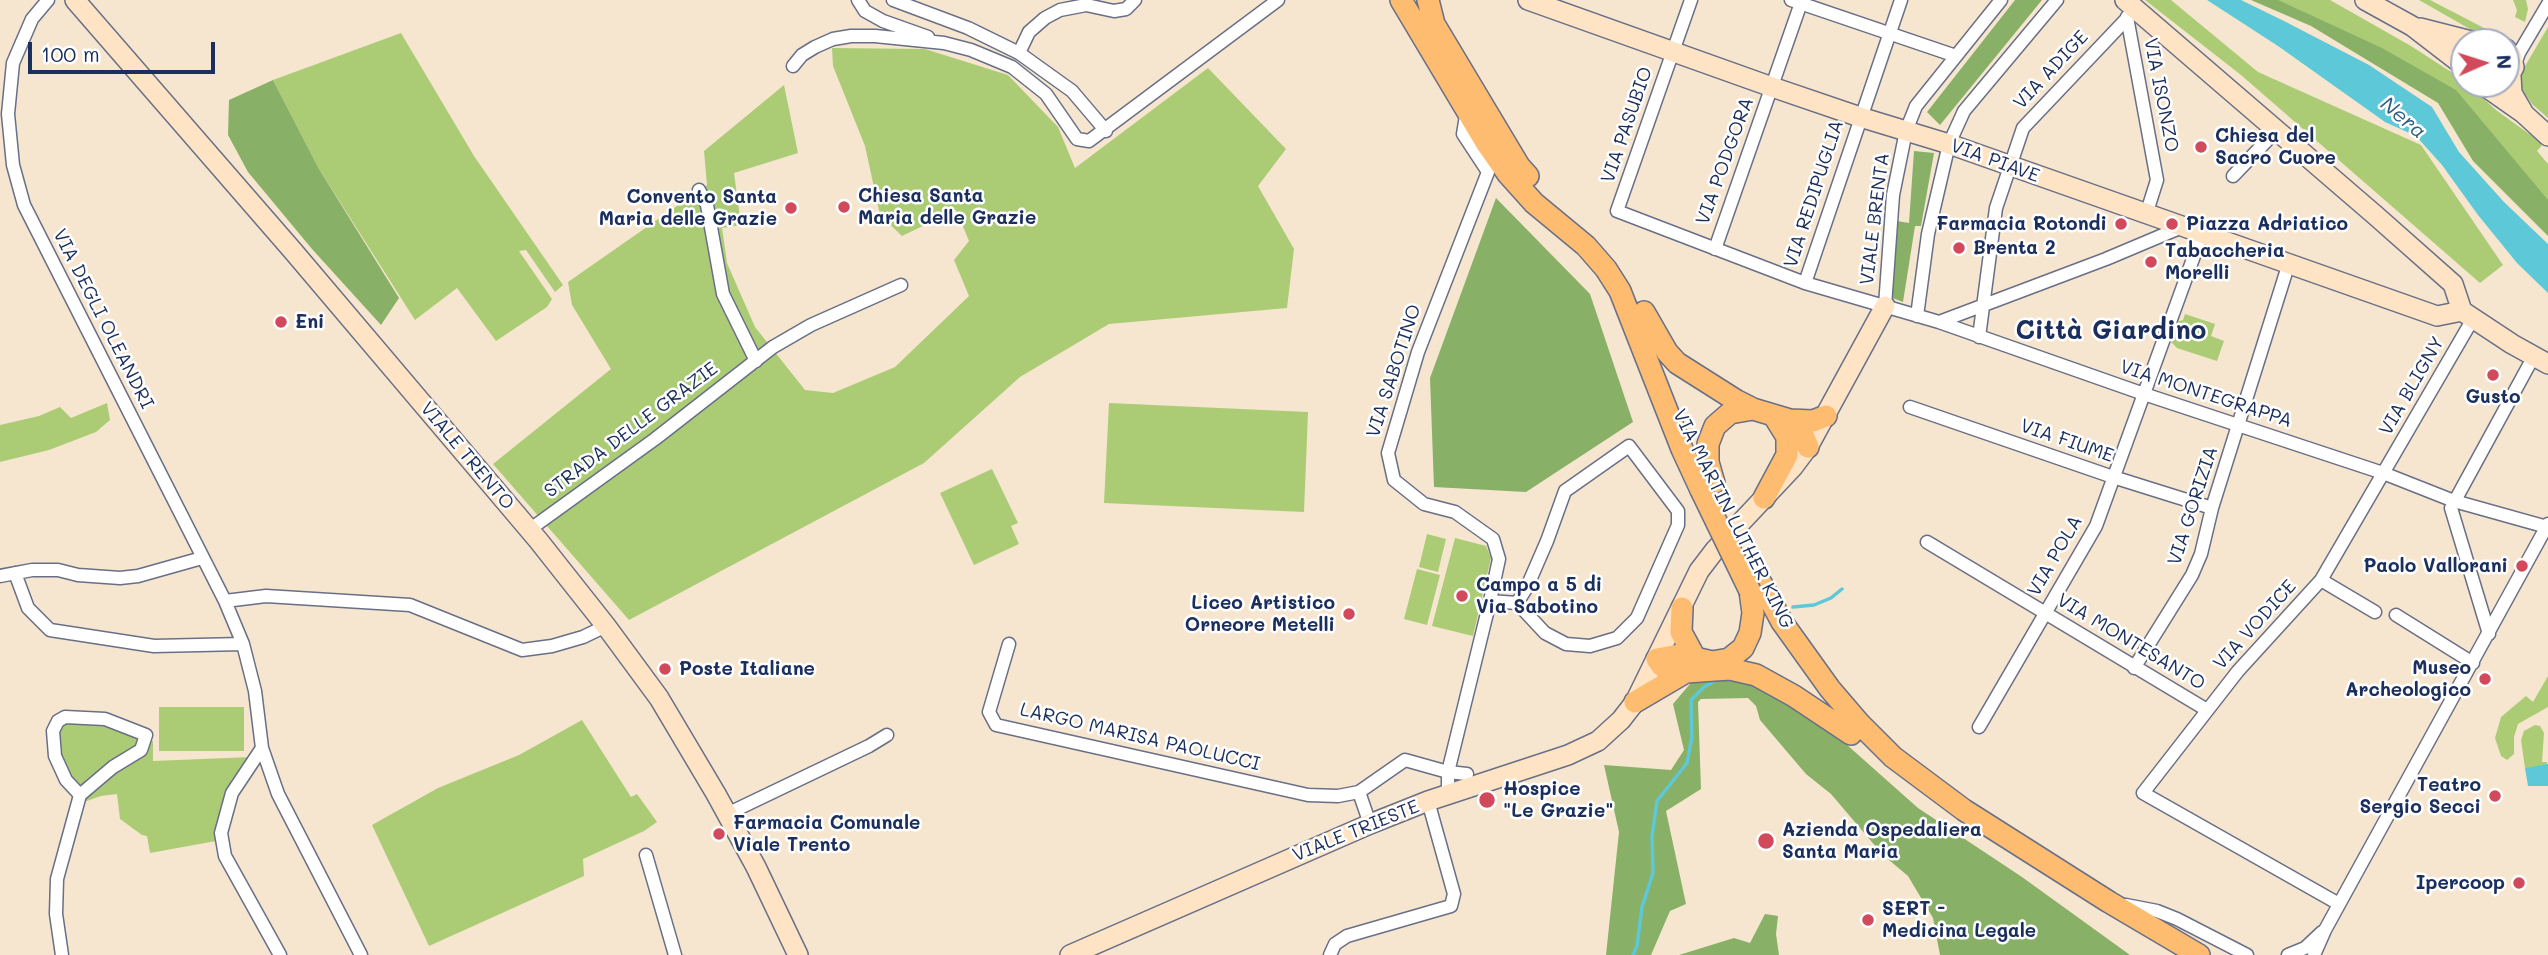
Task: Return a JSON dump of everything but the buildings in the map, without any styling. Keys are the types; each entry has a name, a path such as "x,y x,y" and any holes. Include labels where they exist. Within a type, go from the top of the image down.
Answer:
{"main road":[{"name":"VIA MARTIN LUTHER KING","path":"1401,0 1508,174 1534,203 1586,246 1613,280 1632,317 1682,449 1708,486"},
{"path":"1407,0 1421,0"},
{"name":"VIA MARTIN LUTHER KING","path":"1428,0 1434,24 1519,166 1544,195 1594,237 1616,261 1632,285 1708,486 1793,665 1851,734 1917,793 2172,955"},
{"path":"1644,312 1667,352 1677,363 1753,409 1802,433 1808,447"},
{"path":"1708,486 1708,444 1715,426 1730,414 1753,409"},
{"path":"1784,424 1813,421 1826,416"},
{"path":"1764,498 1787,455 1784,424"},
{"name":"VIA MARTIN LUTHER KING","path":"1756,587 1830,689 1893,757 1964,810 2109,902 2199,955"},
{"path":"1657,659 1662,666 1672,671 1690,665 1729,659 1743,648 1750,633 1756,587"},
{"path":"1682,608 1681,632 1690,665"},
{"path":"1635,702 1690,665 1730,669 1756,675 1794,696 1851,734"}],"street":[{"name":"VIA DEGLI OLEANDRI","path":"48,0 32,19 13,63 8,114 16,175 24,205 225,601 243,644 255,691 262,748 278,794 360,955"},
{"name":"VIALE TRENTO","path":"75,0 302,261 529,530 606,626 659,698 756,867 799,955"},
{"path":"849,0 862,5 883,21 1012,67 1046,94 1077,139 1089,141 1106,131 1262,4 1278,0"},
{"path":"893,0 968,28 1019,53 1072,91 1106,131"},
{"path":"1019,53 1029,32 1045,18 1060,10 1086,5 1114,11 1126,9 1135,0"},
{"name":"VIA PIAVE","path":"1528,0 1772,87 1949,144 2437,316 2468,314"},
{"name":"VIA PASUBIO","path":"1617,211 1691,0"},
{"name":"VIA REDIPUGLIA","path":"1805,283 1901,0"},
{"name":"VIALE BRENTA","path":"1885,306 1893,195 1906,131 1916,106 2001,0"},
{"path":"1917,316 1928,234 1949,144 1964,111 2057,0"},
{"path":"2365,0 2412,26 2450,55"},
{"path":"1798,1 1956,56"},
{"name":"VIA PODGORA","path":"1714,248 1772,87 1798,1"},
{"path":"2520,51 2548,4"},
{"path":"2129,9 2375,215 2453,284 2468,314 2539,365 2548,380"},
{"name":"VIA ADIGE","path":"1979,337 1996,208 2023,128 2129,9"},
{"name":"VIA ISONZO","path":"2129,9 2157,180 2146,215"},
{"path":"2412,26 2450,36"},
{"path":"2520,40 2532,32"},
{"path":"793,66 802,55 815,47 833,39 851,36 944,43"},
{"path":"2501,98 2523,113 2548,136"},
{"path":"2515,98 2523,113"},
{"name":"VIA SABOTINO","path":"1467,110 1463,134 1488,172 1418,352 1388,453 1394,480 1424,503 1455,512 1493,539 1499,559 1490,601"},
{"path":"2233,176 2276,131"},
{"path":"699,190 707,205 723,294 756,361"},
{"name":"VIA MONTEGRAPPA","path":"1617,211 1805,283 1939,322 2144,394 2383,473 2454,501 2547,526"},
{"path":"1939,322 2133,249 2182,227"},
{"name":"VIA POLA","path":"1979,727 2096,526 2202,234"},
{"name":"VIA GORIZIA","path":"2134,668 2192,575 2201,554 2212,508 2288,265"},
{"name":"STRADA DELLE GRAZIE","path":"529,530 655,439 773,347 811,325 901,285"},
{"name":"VIALE TRIESTE","path":"1070,955 1370,824 1428,801 1568,755 1598,741 1621,720 1635,702 1699,571 1808,447 1885,306"},
{"name":"VIA BLIGNY","path":"2383,473 2468,314"},
{"path":"2489,634 2451,509 2539,365"},
{"name":"VIA FIUME","path":"1910,407 2212,508"},
{"path":"1448,795 1448,772 1490,601 1517,603 1545,633 1566,644 1590,646 1616,638 1637,618 1678,524 1678,510 1629,446 1566,491 1537,564 1517,603"},
{"name":"VIA VODICE","path":"2339,904 2143,793 2238,671 2321,580 2383,473"},
{"path":"2314,955 2339,904 2547,526"},
{"name":"VIA MONTESANTO","path":"1927,542 2207,710"},
{"path":"0,576 58,570 120,579 202,558"},
{"path":"15,573 28,608 50,630 154,646 243,644"},
{"path":"2321,580 2375,612"},
{"path":"225,601 266,596 410,605 522,650 552,646 583,637 606,626"},
{"path":"2396,615 2473,663"},
{"name":"LARGO MARISA PAOLUCCI","path":"1009,644 989,712 996,725 1308,795 1338,796 1359,792 1405,760 1448,772"},
{"path":"62,955 55,914 57,879 80,795 104,774 141,750 146,735 105,719 65,717 58,721 53,731 55,756 66,780 80,795"},
{"path":"727,814 887,735"},
{"path":"262,748 232,793 220,833 225,856 280,955"},
{"path":"1453,752 1467,774"},
{"path":"1448,772 1467,774 1487,782"},
{"path":"1359,792 1370,824"},
{"path":"1330,955 1335,944 1347,936 1451,906 1454,894 1428,801"},
{"path":"646,855 675,955"},
{"path":"2109,902 2157,911 2247,955"},
{"path":"2288,955 2305,948 2325,930"}],"green space":[{"path":"2015,0 2042,0 1940,125 1927,112"},
{"path":"2145,0 2171,0 2258,72 2421,145 2503,265 2480,283 2241,75"},
{"path":"2251,0 2278,0 2382,48 2450,87 2450,98 2463,98 2548,200 2548,236 2473,161 2438,103 2311,26"},
{"path":"2277,0 2330,0 2450,71 2450,91"},
{"path":"2419,0 2430,0 2484,28 2468,28"},
{"path":"2513,0 2526,0 2528,9 2525,22 2515,17 2517,10"},
{"path":"2548,27 2548,118 2532,104 2521,88 2521,73"},
{"path":"401,33 474,156 563,285 555,292 526,250 519,251 552,299 547,307 496,341 457,288 415,320 319,169 273,80"},
{"path":"832,48 925,49 1008,75 1058,127 1075,168 1208,68 1286,149 1258,186 1294,249 1287,308 1109,324 1020,377 924,463 629,620 493,464 611,369 572,305 568,282 707,185 704,151 784,85 798,153 734,173 741,225 722,228 727,263 755,327 805,390 833,393 895,367 969,296 954,260 969,241 956,210 902,236 880,215 865,146 833,66"},
{"path":"273,80 319,169 399,298 381,325 312,249 248,172 228,135 229,100"},
{"path":"2458,98 2483,98 2543,144 2537,151 2548,164 2548,202"},
{"path":"1914,151 1934,153 1921,226 1915,226 1903,302 1890,297 1897,221 1909,223"},
{"path":"1496,198 1590,294 1633,422 1526,492 1434,487 1430,378"},
{"path":"2185,314 2215,324 2211,336 2224,341 2217,361 2177,348 2169,340 2176,322 2183,320"},
{"path":"107,403 110,420 96,432 49,450 0,462 0,425 39,416 60,407 71,418"},
{"path":"1109,403 1308,412 1304,512 1104,503"},
{"path":"992,469 1018,523 1011,526 1019,544 974,565 940,493"},
{"path":"1427,534 1446,539 1438,572 1419,567"},
{"name":"Campo a 5 di Via Sabotino","path":"1455,538 1486,546 1491,558 1473,636 1432,626"},
{"path":"1417,569 1440,575 1427,625 1404,619"},
{"path":"1731,676 1770,690 1846,744 1918,808 2022,877 2130,955 1940,955 1933,918 1908,876 1883,855 1831,794 1806,774 1760,720 1756,706 1748,698 1701,699 1698,702 1701,789 1666,811 1686,904 1670,911 1651,955 1606,955 1619,832 1604,765 1671,770 1684,750 1673,704 1695,678"},
{"path":"2548,676 2548,707 2518,724 2514,737 2514,754 2507,760 2501,756 2495,738 2501,717 2526,696 2533,702"},
{"path":"159,707 244,707 244,751 159,751"},
{"path":"92,720 143,738 142,743 80,790 64,770 57,733 61,724"},
{"path":"582,720 631,797 637,794 657,822 644,831 583,859 584,876 429,946 372,825 438,788 519,755"},
{"path":"2535,725 2540,726 2544,733 2542,762 2547,762 2547,766 2525,768 2521,740 2524,731"},
{"path":"149,741 153,741 153,761 252,757 216,841 150,853 147,836 120,819 117,794 81,803 82,797"},
{"path":"1765,914 1778,916 1776,934 1779,955 1679,955 1734,938 1750,943"}],"water":[{"name":"Nera","path":"2207,0 2241,0 2369,65 2432,107 2459,152 2504,202 2548,244 2548,293 2517,263 2442,165 2416,136 2385,122 2278,46"},
{"path":"2548,764 2548,786 2528,786 2525,768"}],"waterway":[{"path":"1793,607 1814,605 1831,598 1842,589"},
{"path":"1633,955 1637,946 1642,907 1653,873 1652,836 1657,801 1687,763 1692,737 1691,700 1716,680"}],"place":[{"name":"Chiesa del Sacro Cuore","path":"2201,147"},
{"name":"Chiesa Santa Maria delle Grazie","path":"844,207"},
{"name":"Convento Santa Maria delle Grazie","path":"791,208"},
{"name":"Farmacia Rotondi","path":"2121,224"},
{"name":"Piazza Adriatico","path":"2172,224"},
{"name":"Brenta 2","path":"1959,248"},
{"name":"Tabaccheria Morelli","path":"2151,262"},
{"name":"Eni","path":"281,322"},
{"name":"Gusto","path":"2493,375"},
{"name":"Paolo Vallorani","path":"2522,566"},
{"name":"Campo a 5 di Via Sabotino","path":"1462,596"},
{"name":"Liceo Artistico Orneore Metelli","path":"1349,614"},
{"name":"Poste Italiane","path":"665,669"},
{"name":"Museo Archeologico","path":"2485,679"},
{"name":"Teatro Sergio Secci","path":"2495,796"},
{"name":"Hospice \"Le Grazie\"","path":"1487,800"},
{"name":"Farmacia Comunale Viale Trento","path":"719,834"},
{"name":"Azienda Ospedaliera Santa Maria","path":"1766,841"},
{"name":"Ipercoop","path":"2519,883"},
{"name":"SERT - Medicina Legale","path":"1868,920"}],"district":[{"name":"Città Giardino","path":"2111,331"}]}
